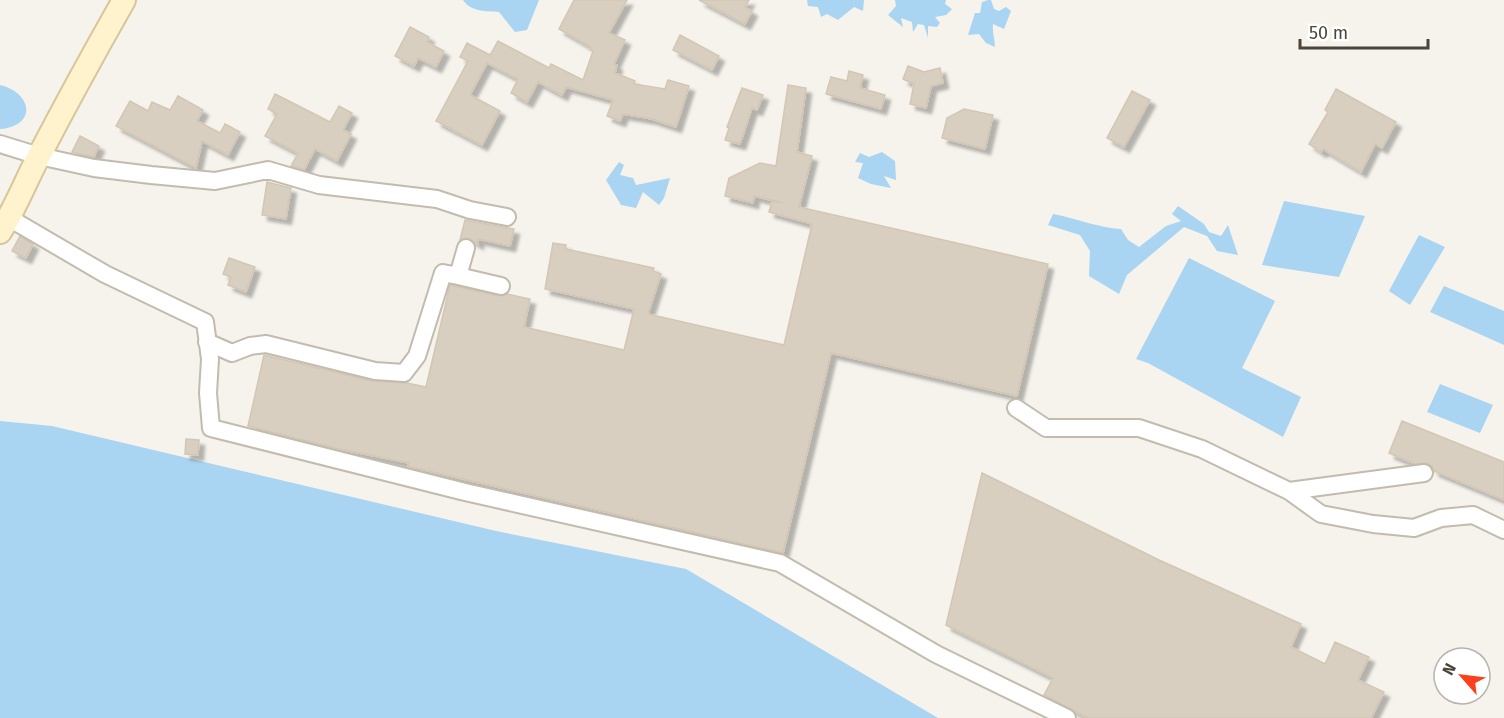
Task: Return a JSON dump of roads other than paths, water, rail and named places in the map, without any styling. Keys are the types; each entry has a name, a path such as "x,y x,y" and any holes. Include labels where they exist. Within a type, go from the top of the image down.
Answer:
{"main road":[{"path":"5,225 39,156 124,0"}],"street":[{"path":"0,144 39,156 94,168 215,181 268,170 319,185 437,199 470,210 507,217"},
{"path":"5,225 205,322 210,359 208,393 211,428 465,492 780,563 936,654 1067,718"},
{"path":"458,276 465,248"},
{"path":"207,342 232,353 249,346 266,344 375,371 404,373 417,356 443,273 501,286"},
{"path":"1016,408 1046,428 1139,429 1202,450 1289,491 1321,514 1373,524 1414,528 1441,518 1473,515 1504,530"},
{"path":"1289,491 1424,473"}],"water":[{"path":"463,0 539,0 527,30 515,32 499,12 474,9"},
{"path":"807,0 864,0 863,11 854,7 838,20 827,14 821,17 818,7 808,6"},
{"path":"895,0 946,0 945,4 952,9 946,15 935,17 940,23 937,27 928,26 928,38 924,25 918,24 913,32 912,22 901,18 903,27 888,15 896,6"},
{"path":"991,0 994,9 999,11 1006,7 1011,11 1004,29 993,24 995,47 986,43 979,34 968,35 975,13 980,13 982,2"},
{"path":"0,85 19,95 26,109 25,116 20,122 12,127 0,129"},
{"path":"882,152 895,161 896,180 884,176 891,188 871,184 858,178 863,163 855,162 860,153 869,157"},
{"path":"619,162 624,165 620,175 633,178 636,185 670,178 664,198 659,205 643,192 636,208 621,205 606,180"},
{"path":"1284,201 1365,216 1339,277 1262,265"},
{"path":"1178,206 1204,224 1209,232 1221,236 1228,225 1238,255 1217,251 1207,236 1184,227 1127,275 1119,294 1089,276 1090,251 1080,235 1048,225 1053,214 1121,229 1128,240 1139,247 1166,226 1181,221 1172,214"},
{"path":"1419,235 1445,247 1410,305 1389,291"},
{"path":"1189,258 1275,301 1242,368 1301,397 1283,437 1148,363 1136,359"},
{"path":"1444,286 1504,311 1504,345 1430,312"},
{"path":"1440,384 1493,405 1480,433 1427,412"},
{"path":"0,421 52,426 496,531 686,569 938,718 0,718"}]}
